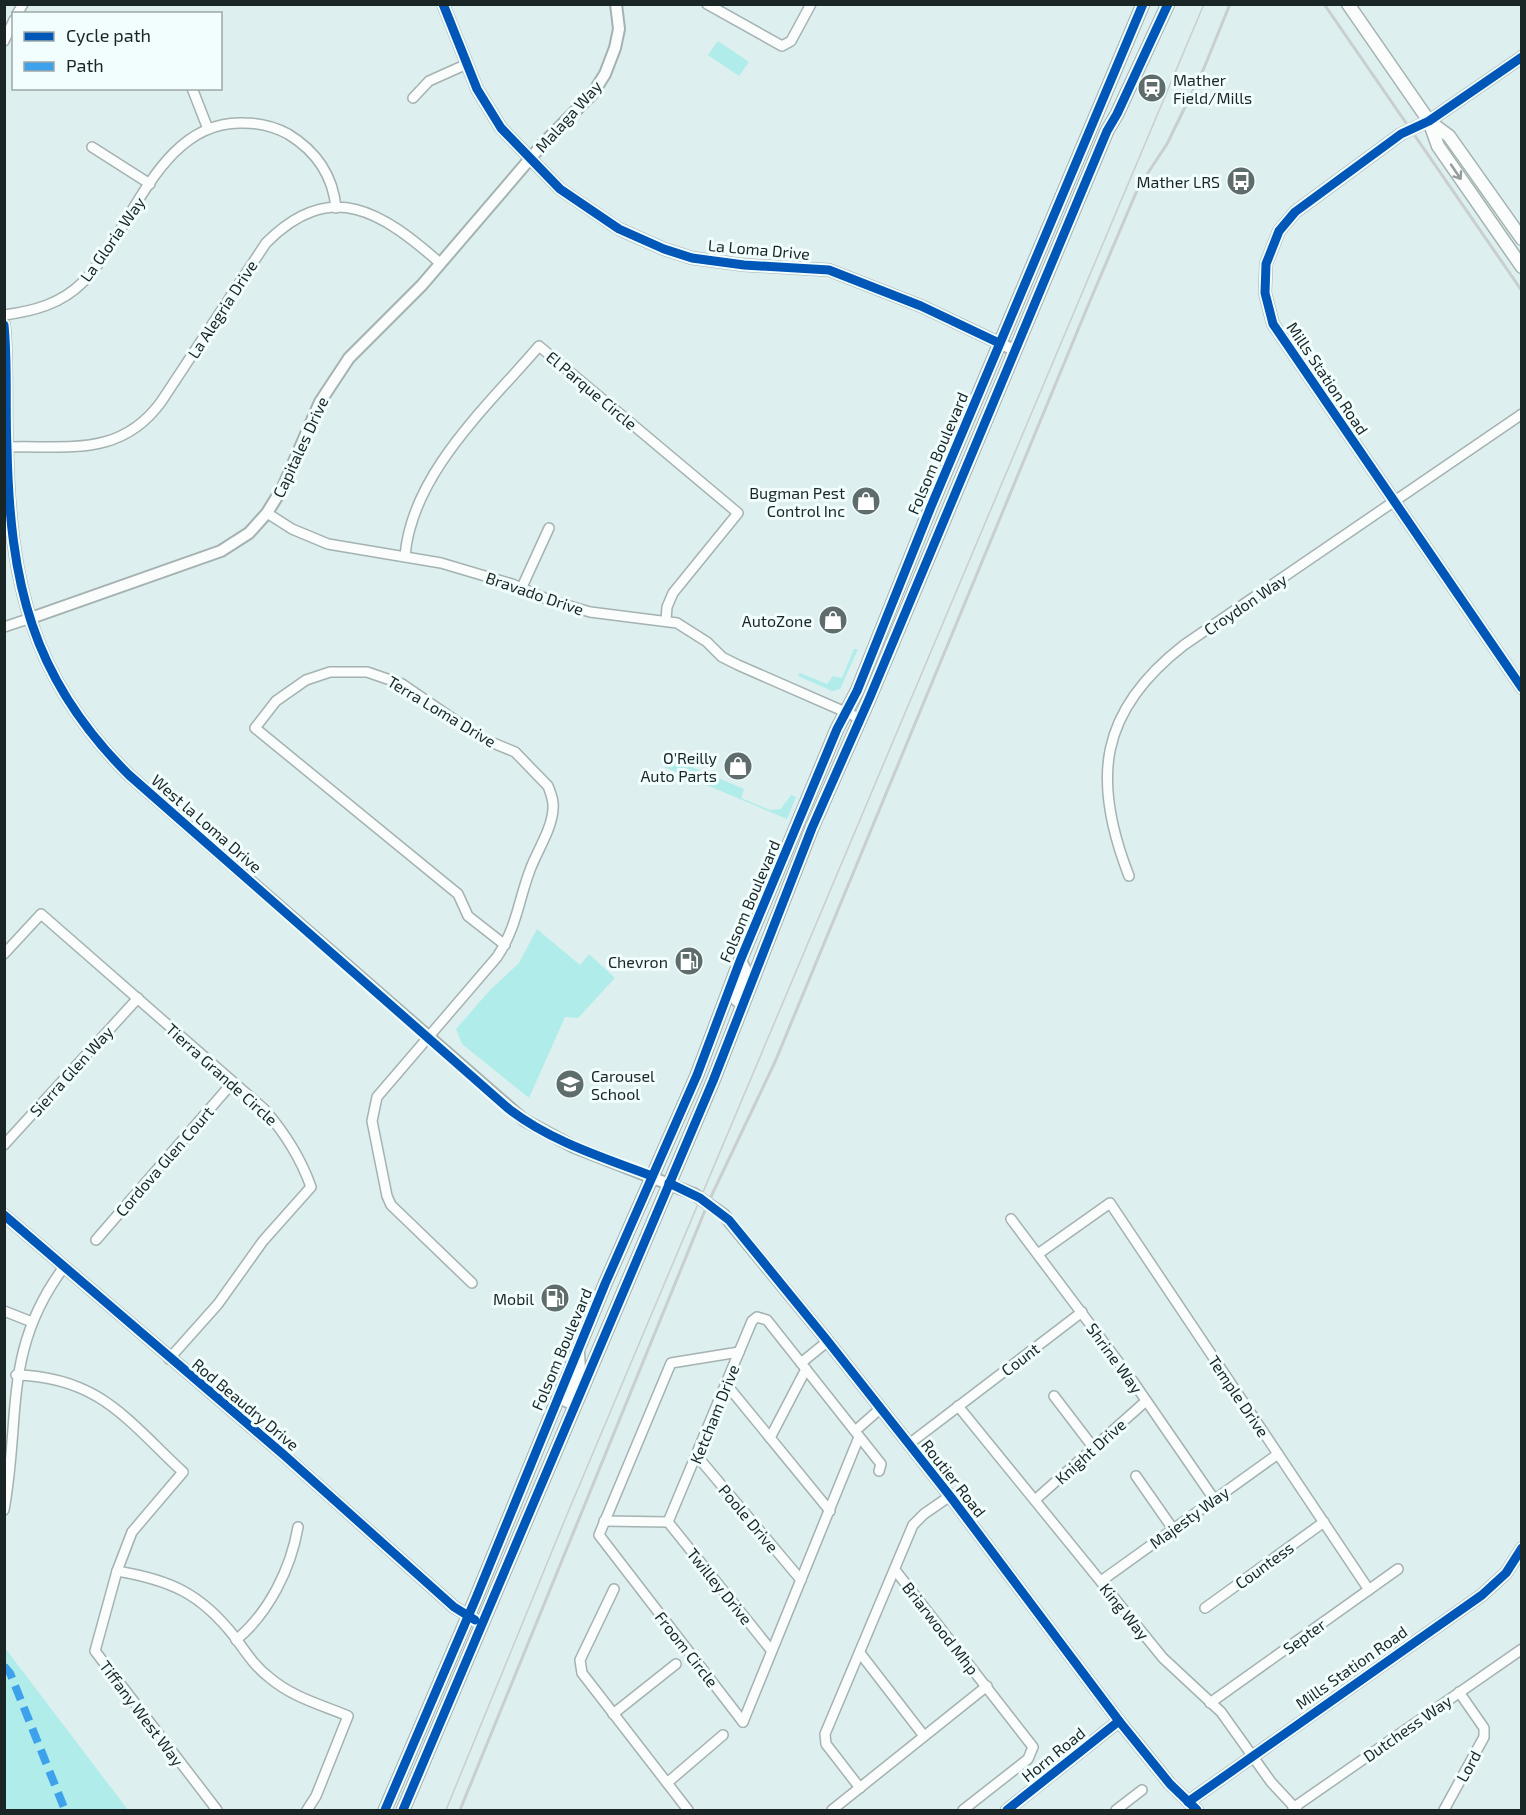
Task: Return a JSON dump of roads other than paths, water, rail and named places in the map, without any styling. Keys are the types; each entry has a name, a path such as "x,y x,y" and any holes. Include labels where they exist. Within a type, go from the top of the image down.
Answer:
{"main road":[{"name":"Folsom Boulevard","path":"385,1810 468,1617 577,1350 696,1075 740,961 1143,4"},
{"name":"Folsom Boulevard","path":"403,1810 669,1184 733,1031 812,828 1014,350 1107,131 1168,4"},
{"path":"1348,4 1429,121 1438,146 1521,267"},
{"path":"1429,121 1449,136 1521,239"},
{"path":"733,1031 733,1010 746,972 740,961"},
{"path":"568,1420 565,1407 579,1371 577,1350"}],"street":[{"name":"La Loma Drive","path":"443,4 477,89 494,118 560,189 590,210 637,238 664,249 721,263 830,270 921,306 1014,350"},
{"name":"Malaga Way","path":"531,158 589,98 605,74 619,29 616,4"},
{"path":"708,4 782,46 791,41 811,4"},
{"path":"4,40 12,24"},
{"name":"Mills Station Road","path":"1521,57 1429,121 1401,134 1295,212 1274,241 1266,264 1265,282 1268,311 1273,324 1521,688"},
{"path":"412,98 429,81 467,64"},
{"path":"193,90 208,129"},
{"name":"La Gloria Way","path":"4,315 48,305 62,299 83,282 175,151 208,129 236,122 263,125 286,133 310,150 320,163 332,186 336,208"},
{"name":"La Gloria Way","path":"92,147 150,184"},
{"name":"Capitales Drive","path":"31,618 221,551 249,533 267,513 283,487 320,402 336,375 363,342 440,263 531,158"},
{"name":"La Alegria Drive","path":"6,447 91,446 121,437 134,430 155,410 266,243 292,221 320,210 355,207 383,218 440,263"},
{"name":"West la Loma Drive","path":"4,325 6,447 18,579 46,662 86,728 111,757 524,1120 574,1147 669,1184"},
{"name":"El Parque Circle","path":"405,556 406,540 432,473 539,346 738,513 726,531 673,592 667,607 666,620"},
{"name":"Croydon Way","path":"1130,876 1113,831 1107,771 1113,735 1133,696 1165,660 1184,645 1521,414"},
{"name":"Bravado Drive","path":"267,513 292,529 328,544 441,563 522,587 549,600 590,612 666,620 692,631 722,657 859,718"},
{"path":"522,587 549,528"},
{"path":"4,627 31,618"},
{"name":"Terra Loma Drive","path":"472,1283 391,1205 387,1196 372,1121 377,1097 505,945 522,905 530,871 552,816 553,801 548,786 515,752 481,738 402,684 380,674 349,670 318,675 290,689 276,701 255,728 458,894 468,916 505,945"},
{"name":"Tierra Grande Circle","path":"4,954 41,914 233,1082 282,1129 297,1153 311,1187 263,1241 218,1304 169,1359"},
{"name":"Sierra Glen Way","path":"4,1145 138,998"},
{"name":"Cordova Glen Court","path":"96,1240 233,1082"},
{"name":"Routier Road","path":"669,1184 700,1198 724,1215 828,1341 950,1496 1119,1721 1197,1810"},
{"name":"Temple Drive","path":"1038,1254 1110,1203 1369,1590"},
{"name":"Rod Beaudry Drive","path":"4,1215 169,1359 284,1455 468,1617 481,1623"},
{"name":"Shrine Way","path":"1011,1219 1082,1312 1214,1499"},
{"path":"4,1510 10,1475 16,1375 32,1322 64,1267"},
{"path":"4,1311 32,1322"},
{"name":"Count","path":"909,1444 1082,1312"},
{"name":"Ketcham Drive","path":"668,1522 752,1320 762,1317 804,1366"},
{"path":"770,1438 804,1366 828,1341"},
{"path":"668,1522 604,1521 671,1363 739,1352"},
{"path":"804,1366 881,1464 879,1472"},
{"name":"Tiffany West Way","path":"16,1375 54,1378 88,1390 110,1405 183,1472 132,1532 117,1571 95,1651 217,1810"},
{"path":"726,1384 830,1511"},
{"path":"1054,1396 1093,1447"},
{"name":"Knight Drive","path":"1035,1500 1146,1401"},
{"name":"King Way","path":"958,1406 1163,1658 1221,1712 1271,1782 1295,1809"},
{"path":"857,1434 881,1408"},
{"name":"Froom Circle","path":"604,1521 599,1535 743,1722 830,1511 857,1434"},
{"name":"Majesty Way","path":"1101,1581 1278,1454"},
{"name":"Poole Drive","path":"697,1456 801,1580"},
{"path":"1136,1476 1173,1529"},
{"name":"Briarwood Mhp","path":"860,1788 825,1739 913,1525 924,1514 950,1496"},
{"name":"Twilley Drive","path":"668,1522 771,1650"},
{"name":"Countess","path":"1205,1608 1324,1522"},
{"path":"236,1640 259,1618 271,1599 294,1543 298,1527"},
{"name":"Mills Station Road","path":"1188,1802 1482,1595 1506,1573 1521,1548"},
{"name":"Septer","path":"1210,1703 1398,1569"},
{"name":"Briarwood Mhp","path":"895,1570 1031,1742 1033,1751 1028,1759 963,1810"},
{"path":"117,1571 159,1579 186,1591 212,1611 257,1667 280,1686 348,1716 307,1810"},
{"path":"614,1589 580,1660 582,1673 688,1810"},
{"name":"Dutchess Way","path":"1295,1809 1521,1648"},
{"path":"860,1653 924,1736"},
{"path":"613,1714 676,1664"},
{"name":"Briarwood Mhp","path":"832,1810 987,1686"},
{"name":"Lord","path":"1444,1810 1484,1737 1484,1728 1459,1692"},
{"name":"Horn Road","path":"1007,1810 1119,1721"},
{"path":"667,1783 723,1735"},
{"path":"1116,1810 1142,1790"}],"tram line":[{"path":"446,1810 566,1517 1204,4"}],"railway":[{"path":"460,1810 708,1203 775,1062 1138,188 1167,144 1204,68 1230,4"},
{"path":"1324,4 1522,291"}],"place":[{"name":"Mather Field/Mills","path":"1152,88"},
{"name":"Mather LRS","path":"1241,181"},
{"name":"Bugman Pest Control Inc","path":"866,501"},
{"name":"AutoZone","path":"833,620"},
{"name":"O'Reilly Auto Parts","path":"738,766"},
{"name":"Chevron","path":"689,961"},
{"name":"Carousel School","path":"570,1084"},
{"name":"Mobil","path":"555,1298"}]}
